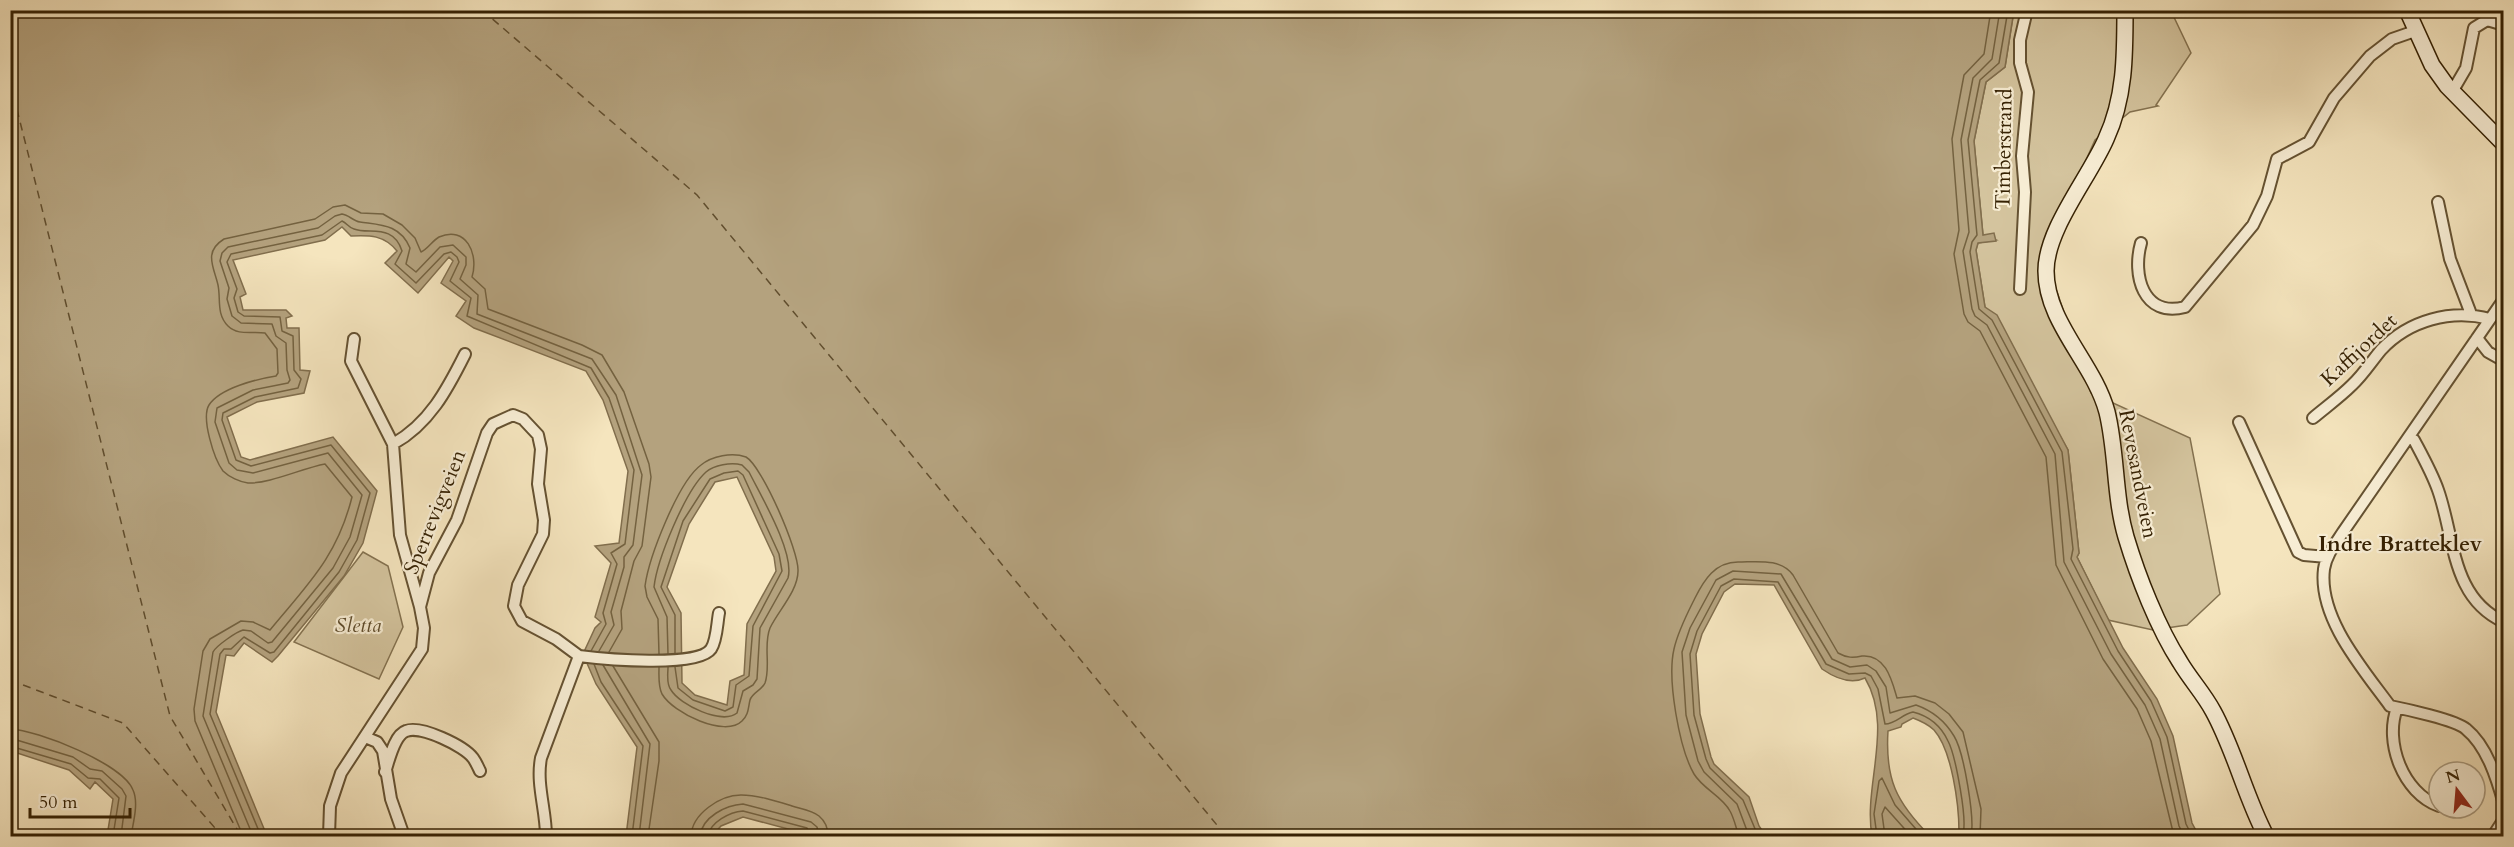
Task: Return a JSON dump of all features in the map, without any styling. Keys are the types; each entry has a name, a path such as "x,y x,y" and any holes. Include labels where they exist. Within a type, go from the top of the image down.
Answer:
{"main road":[{"name":"Revesandveien","path":"2125,10 2124,82 2116,115 2106,140 2056,233 2048,259 2048,286 2057,315 2098,390 2107,412 2119,507 2137,569 2179,660 2212,709 2227,740 2266,837"},
{"path":"2407,10 2432,65 2452,92 2504,144"}],"street":[{"name":"Timberstrand","path":"2020,289 2025,192 2022,156 2028,92 2020,63 2020,40 2027,10"},
{"path":"2452,92 2459,84 2466,68 2474,28 2487,20 2504,25"},
{"path":"2141,243 2138,271 2148,298 2166,309 2185,307 2253,225 2266,196 2277,159 2309,142 2334,98 2370,56 2392,39 2415,31"},
{"path":"2438,202 2450,259 2471,314"},
{"path":"2503,799 2489,762 2465,728 2446,719 2390,706 2337,629 2324,585 2328,557 2504,299"},
{"name":"Kaffijordet","path":"2313,418 2352,385 2382,350 2408,328 2427,320 2471,314 2490,319"},
{"path":"2477,338 2488,352 2504,362"},
{"path":"354,339 351,361 393,444 398,524 420,607"},
{"path":"393,444 409,435 435,407 465,354"},
{"name":"Sperrevigveien","path":"329,837 330,806 341,773 422,648 424,628 420,607 429,573 457,520 487,433 494,424 513,415 523,419 538,435 541,449 538,484 544,520 543,534 518,585 514,606 522,621 556,639 579,656"},
{"path":"2239,422 2298,552 2304,555 2328,557"},
{"path":"2409,437 2414,440 2436,483 2456,559 2472,598 2487,615 2504,622"},
{"path":"546,837 546,814 538,774 541,758 579,656 607,659 683,660 705,656 713,648 719,613"},
{"path":"2397,708 2393,731 2396,758 2411,783 2427,799"},
{"path":"385,772 399,736 406,730 421,730 458,745 473,758 480,771"},
{"path":"365,737 377,742 383,752 385,772 404,837"},
{"path":"2493,837 2504,819"}],"green space":[{"path":"2014,11 2171,11 2191,53 2156,105 2158,106 2130,112 2095,140 2044,253 2091,393 2190,438 2220,594 2187,625 2153,630 2108,620 2077,557 2079,553 2068,450 1985,307 1976,250 1978,243 1996,240 1983,235 1974,141 1986,82 2005,67"},
{"name":"Sletta","path":"363,552 388,566 403,627 379,679 294,642"}],"water":[{"path":"2014,10 2005,67 1986,82 1974,141 1983,235 1994,233 1996,241 1978,243 1976,250 1985,307 1997,315 2068,450 2079,553 2077,557 2123,648 2157,699 2173,736 2192,823 2199,836 1953,836 1959,832 1958,807 1946,751 1934,730 1913,718 1901,727 1888,731 1889,763 1895,789 1901,800 1918,824 1930,836 1872,836 1871,797 1878,736 1873,697 1865,678 1854,681 1843,680 1822,669 1774,585 1735,584 1724,592 1702,634 1696,654 1700,714 1714,764 1749,797 1759,826 1766,836 814,836 743,817 721,826 712,836 626,836 637,747 596,684 583,654 595,628 601,622 595,617 611,563 595,546 619,543 628,471 603,400 586,371 474,328 456,316 466,301 441,283 453,261 449,257 418,293 385,263 397,251 392,246 376,237 351,236 342,227 325,240 233,260 246,294 240,297 243,310 286,310 292,316 286,318 287,328 299,328 300,370 310,371 304,393 257,402 227,417 241,457 250,460 333,437 377,491 363,543 344,576 278,656 272,662 244,643 234,656 226,655 216,712 267,836 107,836 113,799 95,782 90,789 69,770 11,751 11,11","holes":["737,477 774,557 776,571 747,624 744,675 730,681 727,705 695,695 682,683 681,613 667,587 689,524 715,482"]}],"ferry route":[{"path":"482,10 697,195 1226,836"},
{"path":"10,82 170,716 241,836"},
{"path":"10,680 123,723 222,836"}],"district":[{"name":"Indre Bratteklev","path":"2400,544"}]}
